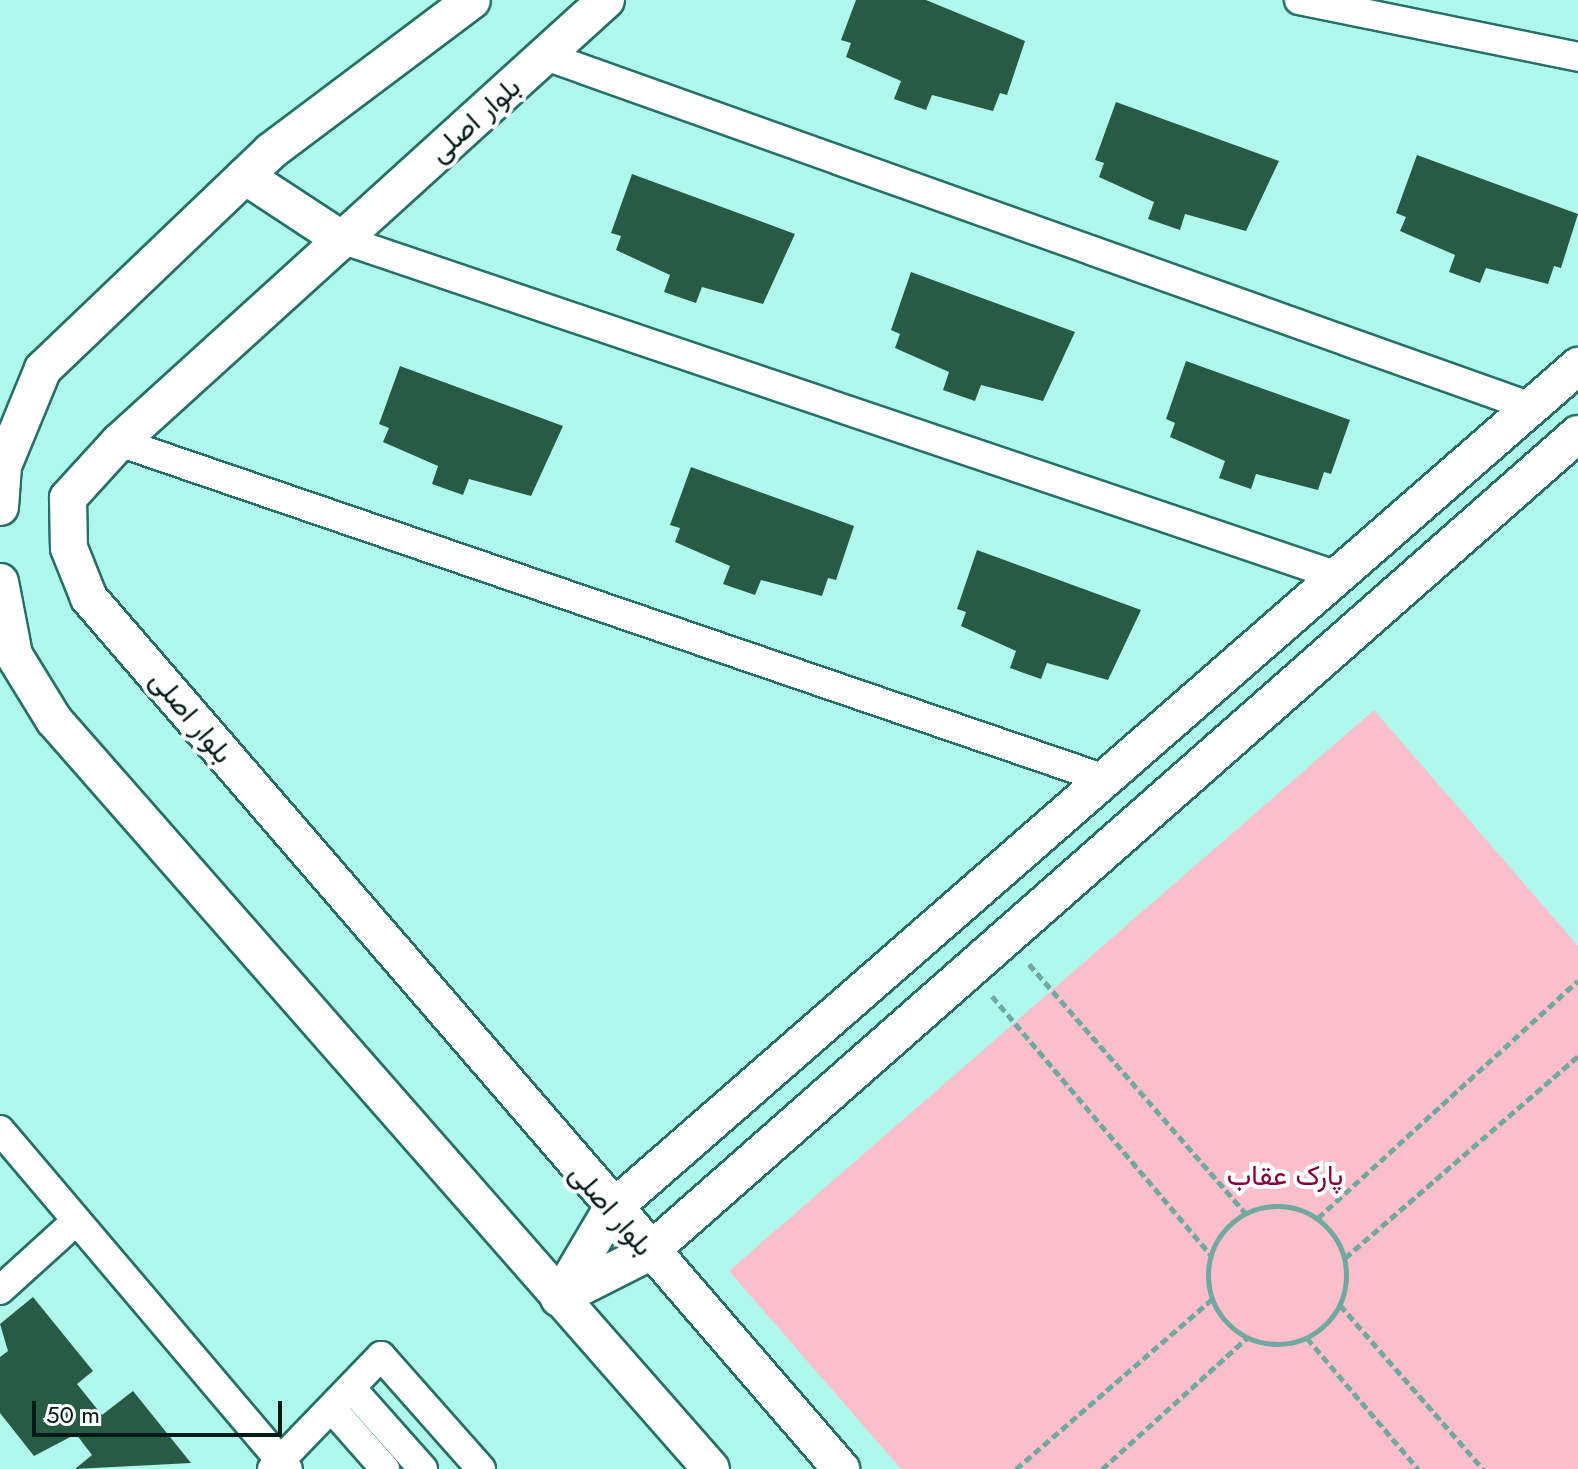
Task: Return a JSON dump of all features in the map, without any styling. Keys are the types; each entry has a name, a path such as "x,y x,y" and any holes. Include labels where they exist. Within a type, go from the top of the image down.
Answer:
{"street":[{"path":"0,507 3,466 43,369 245,176 472,0"},
{"name":"بلوار اصلی","path":"606,0 119,442 68,498 69,548 89,598 648,1253 841,1469"},
{"path":"1299,0 1578,57"},
{"path":"546,56 1531,407"},
{"path":"245,176 341,239 1338,576"},
{"path":"559,1298 611,1210 1578,366"},
{"path":"559,1298 648,1253 973,973 1578,434"},
{"path":"119,442 1105,779"},
{"path":"0,582 14,655 54,720 711,1469"},
{"path":"0,1130 281,1466 381,1356 481,1469"},
{"path":"0,1290 76,1221"},
{"path":"352,1389 423,1469"},
{"path":"333,1410 385,1469"}],"path":[{"path":"1009,940 1246,1214"},
{"path":"973,973 1211,1255 1212,1299 1248,1337 1284,1344 1307,1338 1340,1305 1345,1258 1318,1218 1276,1205 1246,1214 1211,1255"},
{"path":"1318,1218 1578,981"},
{"path":"1345,1258 1578,1056"},
{"path":"1016,1469 1212,1299"},
{"path":"1340,1305 1483,1469"},
{"path":"1102,1469 1248,1337"},
{"path":"1307,1338 1418,1469"}],"green space":[{"name":"پارک عقاب","path":"1374,710 1578,946 1578,1469 901,1469 729,1271"}],"building":[{"path":"856,0 926,0 1025,41 1007,95 1000,93 993,111 932,95 926,110 894,99 901,81 846,57 851,43 841,40"},
{"path":"1116,102 1279,161 1246,231 1185,214 1180,230 1148,219 1154,202 1099,177 1104,163 1095,160"},
{"path":"1417,155 1578,214 1561,268 1554,266 1548,284 1486,268 1480,283 1449,272 1455,255 1400,231 1406,217 1396,213"},
{"path":"632,174 795,234 763,304 702,287 696,303 664,292 670,275 616,250 621,236 611,233"},
{"path":"911,272 1075,332 1043,401 981,385 975,401 943,390 949,372 895,348 900,334 891,330"},
{"path":"1186,361 1350,420 1331,474 1324,472 1318,490 1256,474 1251,489 1219,478 1225,461 1170,437 1175,423 1166,419"},
{"path":"400,366 563,426 531,496 469,479 463,495 432,484 438,466 383,442 389,428 379,424"},
{"path":"691,467 854,526 836,580 828,578 822,596 761,580 755,595 723,584 730,566 675,542 680,528 670,525"},
{"path":"977,550 1141,610 1108,680 1047,663 1041,679 1010,668 1016,651 961,626 966,612 957,609"},
{"path":"33,1297 93,1371 77,1384 102,1415 133,1391 191,1463 75,1469 92,1455 76,1434 34,1456 0,1413 0,1357 8,1351 0,1324"}]}
